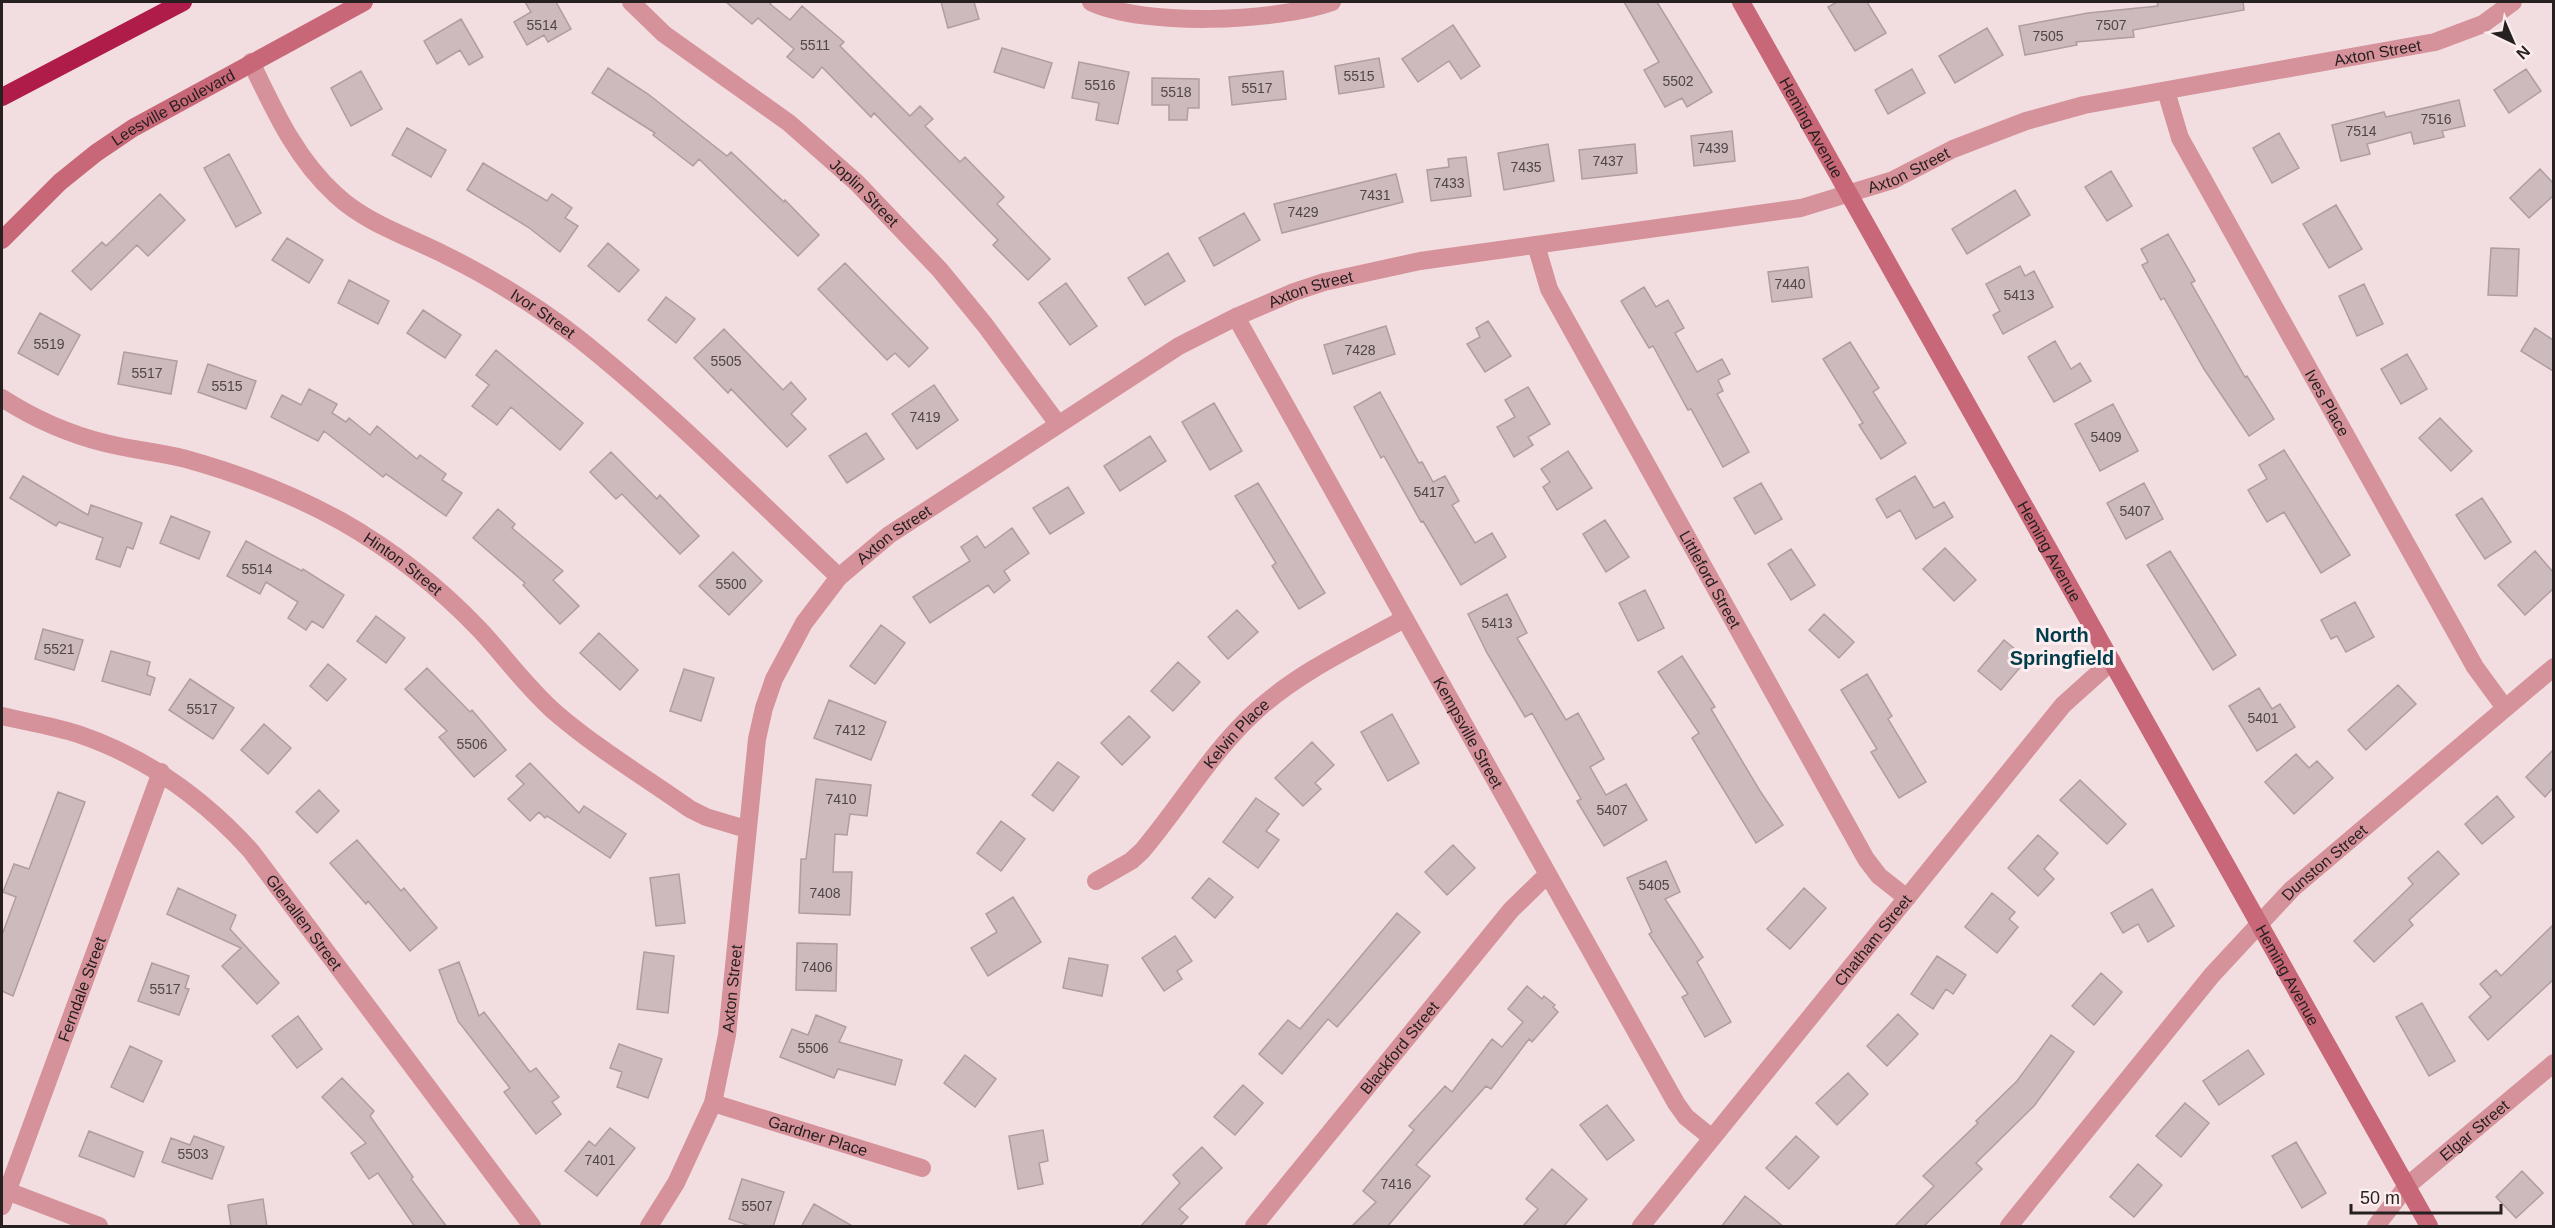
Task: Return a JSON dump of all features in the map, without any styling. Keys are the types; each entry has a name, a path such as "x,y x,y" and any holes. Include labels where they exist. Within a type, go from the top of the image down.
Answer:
{"highway":[{"path":"2,96 183,2"}],"street":[{"name":"Leesville Boulevard","path":"2,240 60,182 96,153 133,128 364,2"},
{"name":"Joplin Street","path":"631,2 664,34 730,78 796,129 857,183 940,270 985,325 1058,424"},
{"path":"1091,2 1141,15 1196,10 1262,16 1332,2"},
{"name":"Heming Avenue","path":"1742,2 2429,1227"},
{"name":"Axton Street","path":"649,1227 676,1183 712,1103 727,1035 746,829 757,739 774,679 797,633 839,577 889,535 1179,346 1236,317 1294,292 1357,273 1420,261 1782,212 1893,180 1953,149 2026,121 2084,105 2435,42 2477,27 2513,2"},
{"name":"Ivor Street","path":"251,62 279,120 294,144 314,173 336,196 370,220 445,255 494,282 577,337 645,394 839,577"},
{"name":"Ives Place","path":"2166,91 2180,138 2475,667 2505,708"},
{"name":"Littleford Street","path":"1536,245 1554,300 1866,859 1879,876 1907,898"},
{"name":"Kempsville Street","path":"1236,317 1676,1103 1686,1116 1712,1138"},
{"name":"Hinton Street","path":"2,398 50,424 104,443 183,459 233,473 289,495 343,522 396,556 445,596 537,694 577,730 690,809 706,817 746,829"},
{"name":"Kelvin Place","path":"1096,880 1131,861 1142,851 1212,758 1236,731 1277,693 1302,675 1404,619"},
{"name":"Chatham Street","path":"1641,1227 2063,705 2112,661"},
{"name":"Dunston Street","path":"2009,1227 2212,975 2292,889 2553,667"},
{"name":"Glenallen Street","path":"2,716 75,733 120,750 161,772 214,813 251,851 532,1227"},
{"name":"Ferndale Street","path":"4,1199 161,772"},
{"name":"Blackford Street","path":"1254,1227 1511,910 1547,875"},
{"name":"Elgar Street","path":"2376,1227 2407,1186 2553,1063"},
{"name":"Gardner Place","path":"712,1103 922,1168"},
{"path":"4,1199 99,1227"}],"building":[{"path":"525,2 556,2 571,29 548,42 544,35 527,45 514,22 531,12"},
{"path":"726,2 772,2 770,4 790,20 802,6 844,42 840,46 910,116 920,106 933,119 925,126 960,162 965,157 1004,197 997,204 1050,259 1028,280 993,245 998,240 874,113 871,117 822,67 813,78 787,57 794,49 758,18 752,24"},
{"path":"941,2 974,2 979,19 948,28"},
{"path":"1624,2 1657,2 1712,92 1687,107 1682,98 1665,107 1644,70 1659,62"},
{"path":"1837,2 1867,2 1886,33 1855,51 1828,7"},
{"path":"2157,2 2243,2 2244,10 2133,30 2134,37 2076,42 2077,45 2025,55 2019,26 2088,13 2158,6"},
{"path":"461,19 483,57 469,65 460,50 437,64 424,41"},
{"path":"1453,25 1480,66 1461,79 1449,61 1418,82 1402,59"},
{"path":"1987,28 2003,55 1955,83 1939,56"},
{"path":"1002,48 1052,63 1044,88 994,72"},
{"path":"1379,58 1384,87 1339,94 1335,66"},
{"path":"1079,62 1129,72 1118,124 1096,120 1099,103 1072,98"},
{"path":"608,68 648,94 727,156 731,152 784,202 785,200 819,235 798,256 699,159 693,166 653,135 655,133 592,93"},
{"path":"1912,69 1925,93 1888,114 1875,90"},
{"path":"2526,69 2541,91 2509,113 2494,90"},
{"path":"361,71 382,109 351,126 331,88"},
{"path":"1283,71 1286,99 1232,105 1229,77"},
{"path":"1152,78 1199,79 1199,108 1188,108 1187,120 1169,120 1169,105 1152,105"},
{"path":"2459,100 2465,126 2442,131 2444,137 2414,144 2411,132 2367,144 2370,154 2341,161 2332,125 2384,112 2386,117"},
{"path":"407,128 446,150 431,177 392,155"},
{"path":"1732,131 1735,161 1694,166 1691,136"},
{"path":"2279,133 2299,168 2272,183 2253,148"},
{"path":"1548,144 1554,181 1504,190 1498,153"},
{"path":"1635,144 1637,173 1582,179 1579,150"},
{"path":"229,154 261,213 236,227 204,168"},
{"path":"1466,157 1471,196 1431,201 1427,170 1449,167 1448,159"},
{"path":"483,163 547,201 552,194 572,208 565,218 578,226 560,252 528,227 467,190"},
{"path":"2540,169 2553,183 2553,196 2529,218 2510,198"},
{"path":"2111,171 2132,206 2107,221 2085,187"},
{"path":"1396,174 1403,202 1282,233 1274,204"},
{"path":"2015,190 2030,215 1967,254 1952,229"},
{"path":"160,194 185,220 148,256 137,245 91,290 72,271 102,242 106,246"},
{"path":"2336,205 2362,249 2329,268 2303,224"},
{"path":"1244,213 1260,240 1214,266 1199,238"},
{"path":"2168,234 2195,281 2191,283 2245,377 2247,376 2274,419 2249,436 2204,369 2164,298 2161,300 2142,265 2148,262 2141,249"},
{"path":"287,238 323,260 309,283 272,260"},
{"path":"608,243 639,270 619,292 588,266"},
{"path":"2491,248 2519,249 2517,296 2488,295"},
{"path":"1168,253 1185,281 1145,305 1128,278"},
{"path":"845,263 928,348 909,367 895,353 887,360 818,289"},
{"path":"2020,266 2025,276 2034,271 2053,307 2003,334 1993,315 2000,311 1986,284"},
{"path":"1808,267 1812,297 1772,302 1768,272"},
{"path":"349,280 389,301 378,324 338,303"},
{"path":"1066,283 1097,326 1070,345 1039,303"},
{"path":"2364,284 2383,324 2357,336 2339,296"},
{"path":"1644,287 1656,307 1668,300 1684,328 1675,333 1697,372 1722,359 1730,374 1718,380 1723,391 1717,394 1749,452 1723,467 1653,346 1649,348 1621,301"},
{"path":"666,297 695,319 676,343 648,320"},
{"path":"423,310 461,335 445,358 407,333"},
{"path":"40,313 80,335 58,375 18,353"},
{"path":"1488,321 1511,356 1485,372 1467,344 1480,337 1476,328"},
{"path":"1386,326 1395,354 1333,374 1324,345"},
{"path":"2535,328 2553,340 2553,371 2521,351"},
{"path":"724,329 783,390 791,382 806,399 791,414 806,429 787,447 731,389 728,393 694,358"},
{"path":"2055,341 2071,369 2080,363 2091,381 2054,402 2028,357"},
{"path":"1850,342 1879,388 1873,392 1906,443 1881,459 1859,425 1863,423 1823,359"},
{"path":"496,350 583,423 560,450 511,407 497,425 472,406 489,385 476,375"},
{"path":"124,352 177,361 171,394 118,384"},
{"path":"2407,354 2427,389 2401,404 2381,369"},
{"path":"208,364 256,381 246,409 198,392"},
{"path":"934,385 958,420 917,449 892,414"},
{"path":"1528,387 1550,424 1528,437 1533,445 1514,457 1497,427 1515,417 1505,400"},
{"path":"309,389 337,404 332,413 346,422 349,418 370,435 377,426 417,459 420,455 446,474 442,480 462,493 446,516 386,474 383,477 324,431 318,441 271,417 282,395 301,405"},
{"path":"1380,392 1419,463 1422,462 1433,482 1445,476 1459,501 1452,505 1475,543 1492,533 1506,557 1461,585 1423,521 1421,522 1384,456 1381,458 1354,407"},
{"path":"1214,403 1242,451 1210,470 1182,422"},
{"path":"2113,404 2138,451 2100,471 2075,424"},
{"path":"2440,418 2472,451 2451,471 2419,438"},
{"path":"866,433 884,459 847,483 829,456"},
{"path":"1150,436 1166,461 1120,491 1104,466"},
{"path":"2284,450 2350,555 2321,573 2284,512 2267,522 2248,490 2267,479 2259,465"},
{"path":"1568,451 1592,488 1557,510 1543,487 1550,482 1541,469"},
{"path":"611,452 657,499 660,495 699,536 680,554 622,494 616,499 590,472"},
{"path":"23,476 88,515 91,505 142,523 133,549 127,547 120,567 96,559 103,538 59,522 56,526 10,498"},
{"path":"1915,476 1934,508 1944,502 1953,517 1916,539 1900,510 1887,518 1876,499"},
{"path":"1258,483 1325,593 1299,609 1272,566 1276,563 1235,496"},
{"path":"1761,483 1782,519 1755,534 1734,498"},
{"path":"2144,483 2163,519 2126,539 2107,503"},
{"path":"1068,487 1084,513 1050,534 1033,508"},
{"path":"2482,498 2511,542 2485,559 2456,515"},
{"path":"498,509 515,524 512,528 563,571 553,580 579,606 560,624 523,585 525,583 473,538"},
{"path":"171,516 210,532 199,559 160,543"},
{"path":"1605,520 1629,557 1606,572 1583,534"},
{"path":"1012,528 1029,553 1004,571 1010,580 994,593 988,585 930,623 913,597 970,561 961,547 977,536 985,548"},
{"path":"246,541 302,571 303,569 344,595 323,628 312,621 306,630 288,618 298,602 266,582 260,594 227,576"},
{"path":"1945,548 1976,580 1954,601 1923,569"},
{"path":"1791,549 1815,585 1791,600 1768,564"},
{"path":"2170,551 2236,655 2213,670 2147,565"},
{"path":"2535,551 2553,572 2553,589 2525,615 2498,585"},
{"path":"733,552 762,581 729,615 699,586"},
{"path":"1645,590 1664,628 1638,641 1619,603"},
{"path":"1507,594 1527,633 1517,638 1566,720 1578,713 1604,759 1590,767 1606,795 1626,784 1647,820 1604,846 1577,801 1581,799 1532,713 1525,717 1487,653 1468,614"},
{"path":"2355,602 2374,637 2346,652 2337,636 2331,639 2321,620"},
{"path":"1237,610 1258,632 1228,659 1208,637"},
{"path":"1824,614 1854,642 1839,658 1809,630"},
{"path":"376,616 405,638 386,663 357,641"},
{"path":"881,625 905,643 875,684 850,666"},
{"path":"43,629 83,640 74,670 35,659"},
{"path":"599,633 638,670 620,690 580,653"},
{"path":"2004,640 2027,659 2001,690 1978,671"},
{"path":"111,651 150,662 147,675 155,678 150,695 102,681"},
{"path":"1682,656 1715,707 1711,709 1760,791 1783,825 1756,843 1692,738 1699,733 1658,672"},
{"path":"1178,662 1200,682 1173,711 1151,691"},
{"path":"328,664 346,679 327,701 310,686"},
{"path":"427,668 470,712 472,710 506,750 474,777 439,737 447,731 405,689"},
{"path":"684,669 714,678 701,721 670,711"},
{"path":"1867,674 1892,716 1888,719 1926,782 1899,798 1871,752 1877,749 1841,690"},
{"path":"190,679 234,708 213,739 169,710"},
{"path":"2398,685 2416,704 2366,750 2348,730"},
{"path":"2259,688 2272,709 2280,704 2295,727 2257,751 2229,706"},
{"path":"829,700 886,722 871,760 814,738"},
{"path":"1392,714 1419,763 1388,781 1361,732"},
{"path":"1129,716 1150,737 1122,765 1101,743"},
{"path":"264,724 291,748 268,774 241,750"},
{"path":"1312,742 1334,765 1315,783 1321,789 1303,806 1275,778"},
{"path":"2553,750 2553,788 2545,797 2526,777"},
{"path":"2296,754 2309,768 2317,761 2333,778 2294,814 2265,782"},
{"path":"1058,762 1079,777 1053,811 1032,795"},
{"path":"530,763 579,813 584,806 626,834 610,858 539,812 530,821 508,799 524,784 516,776"},
{"path":"816,779 871,785 867,816 850,814 847,835 835,834 833,872 852,872 850,915 799,913 801,859 806,859"},
{"path":"2080,780 2126,824 2107,844 2060,800"},
{"path":"319,790 339,811 317,833 296,812"},
{"path":"58,792 85,802 13,996 2,991 2,935 16,897 3,892 14,864 29,869"},
{"path":"2497,796 2514,817 2482,844 2465,824"},
{"path":"1256,798 1279,814 1266,831 1279,840 1258,868 1223,842"},
{"path":"1001,821 1025,839 1001,871 977,853"},
{"path":"2038,835 2058,853 2044,869 2054,879 2038,896 2008,868"},
{"path":"357,840 401,891 404,888 437,928 410,951 368,901 366,904 330,863"},
{"path":"1453,845 1475,868 1447,895 1425,872"},
{"path":"2438,851 2459,874 2409,920 2413,925 2374,962 2354,941 2413,884 2408,878"},
{"path":"1666,861 1680,892 1665,899 1703,957 1697,962 1731,1022 1705,1037 1682,997 1688,994 1649,934 1652,932 1627,878"},
{"path":"679,874 685,923 656,926 650,878"},
{"path":"1209,878 1233,897 1215,918 1192,898"},
{"path":"178,888 236,915 230,929 279,983 257,1004 222,966 241,948 167,914"},
{"path":"1804,888 1826,908 1790,949 1767,929"},
{"path":"2152,889 2174,926 2148,942 2138,924 2123,933 2111,913"},
{"path":"1992,893 2015,912 2009,919 2018,927 1997,953 1965,927"},
{"path":"1013,897 1041,942 988,976 971,948 997,932 986,914"},
{"path":"1397,913 1420,932 1337,1027 1328,1019 1282,1074 1259,1054 1288,1020 1300,1029"},
{"path":"2553,925 2553,980 2488,1040 2469,1017 2491,997 2480,984 2496,970 2501,976"},
{"path":"1175,936 1192,961 1177,971 1182,979 1164,991 1142,958"},
{"path":"797,943 837,944 836,991 796,990"},
{"path":"644,952 674,956 668,1013 637,1009"},
{"path":"1937,956 1966,975 1953,994 1946,989 1933,1009 1911,994"},
{"path":"1069,958 1108,965 1102,996 1063,988"},
{"path":"459,962 479,1016 484,1012 530,1072 536,1068 559,1097 552,1102 561,1114 536,1134 504,1092 510,1088 458,1021 439,970"},
{"path":"152,963 189,976 185,988 189,989 179,1015 138,1001"},
{"path":"2101,973 2122,992 2094,1025 2072,1006"},
{"path":"1527,986 1542,999 1544,996 1555,1005 1553,1007 1558,1012 1532,1042 1529,1039 1491,1089 1486,1086 1416,1165 1430,1176 1387,1227 1351,1227 1376,1202 1363,1191 1414,1130 1409,1126 1445,1086 1452,1092 1492,1039 1502,1047 1523,1022 1508,1009"},
{"path":"2422,1003 2455,1061 2429,1076 2396,1017"},
{"path":"1898,1014 1918,1034 1887,1066 1867,1046"},
{"path":"816,1015 846,1027 839,1042 902,1060 895,1085 838,1069 834,1078 780,1057 792,1029 808,1035"},
{"path":"298,1016 322,1049 297,1068 272,1036"},
{"path":"2051,1035 2074,1052 2034,1106 1976,1163 1982,1169 1923,1227 1894,1227 1934,1186 1923,1176 1978,1123 1976,1121 2017,1081"},
{"path":"619,1044 662,1059 648,1098 617,1087 622,1072 610,1068"},
{"path":"130,1046 162,1061 143,1102 111,1087"},
{"path":"2248,1050 2264,1074 2219,1105 2203,1081"},
{"path":"965,1055 996,1079 975,1107 944,1083"},
{"path":"1848,1073 1868,1094 1837,1125 1816,1103"},
{"path":"342,1078 374,1111 370,1116 413,1177 411,1179 447,1227 415,1227 378,1173 369,1179 351,1153 366,1143 322,1097"},
{"path":"1243,1085 1263,1103 1235,1135 1214,1117"},
{"path":"2185,1103 2209,1123 2181,1157 2156,1136"},
{"path":"1607,1105 1634,1140 1607,1160 1580,1125"},
{"path":"610,1128 635,1148 597,1196 565,1171 589,1141 595,1146"},
{"path":"1043,1130 1048,1161 1039,1163 1043,1184 1018,1189 1009,1136"},
{"path":"89,1131 143,1152 134,1177 79,1156"},
{"path":"194,1136 224,1147 212,1179 162,1162 171,1138 190,1145"},
{"path":"1796,1136 1819,1157 1789,1189 1766,1168"},
{"path":"2296,1142 2326,1193 2302,1208 2272,1156"},
{"path":"1202,1147 1222,1168 1179,1209 1188,1217 1179,1227 1140,1227 1180,1183 1173,1175"},
{"path":"2138,1164 2162,1185 2134,1217 2110,1197"},
{"path":"1552,1169 1587,1199 1563,1227 1522,1227 1538,1209 1526,1199"},
{"path":"2522,1171 2543,1193 2516,1218 2496,1197"},
{"path":"742,1179 784,1192 773,1227 753,1227 729,1219"},
{"path":"1745,1196 1784,1227 1721,1227"},
{"path":"263,1199 267,1227 231,1227 228,1205"},
{"path":"814,1204 854,1227 801,1227"}],"district":[{"name":"North Springfield","path":"2062,646"}]}
